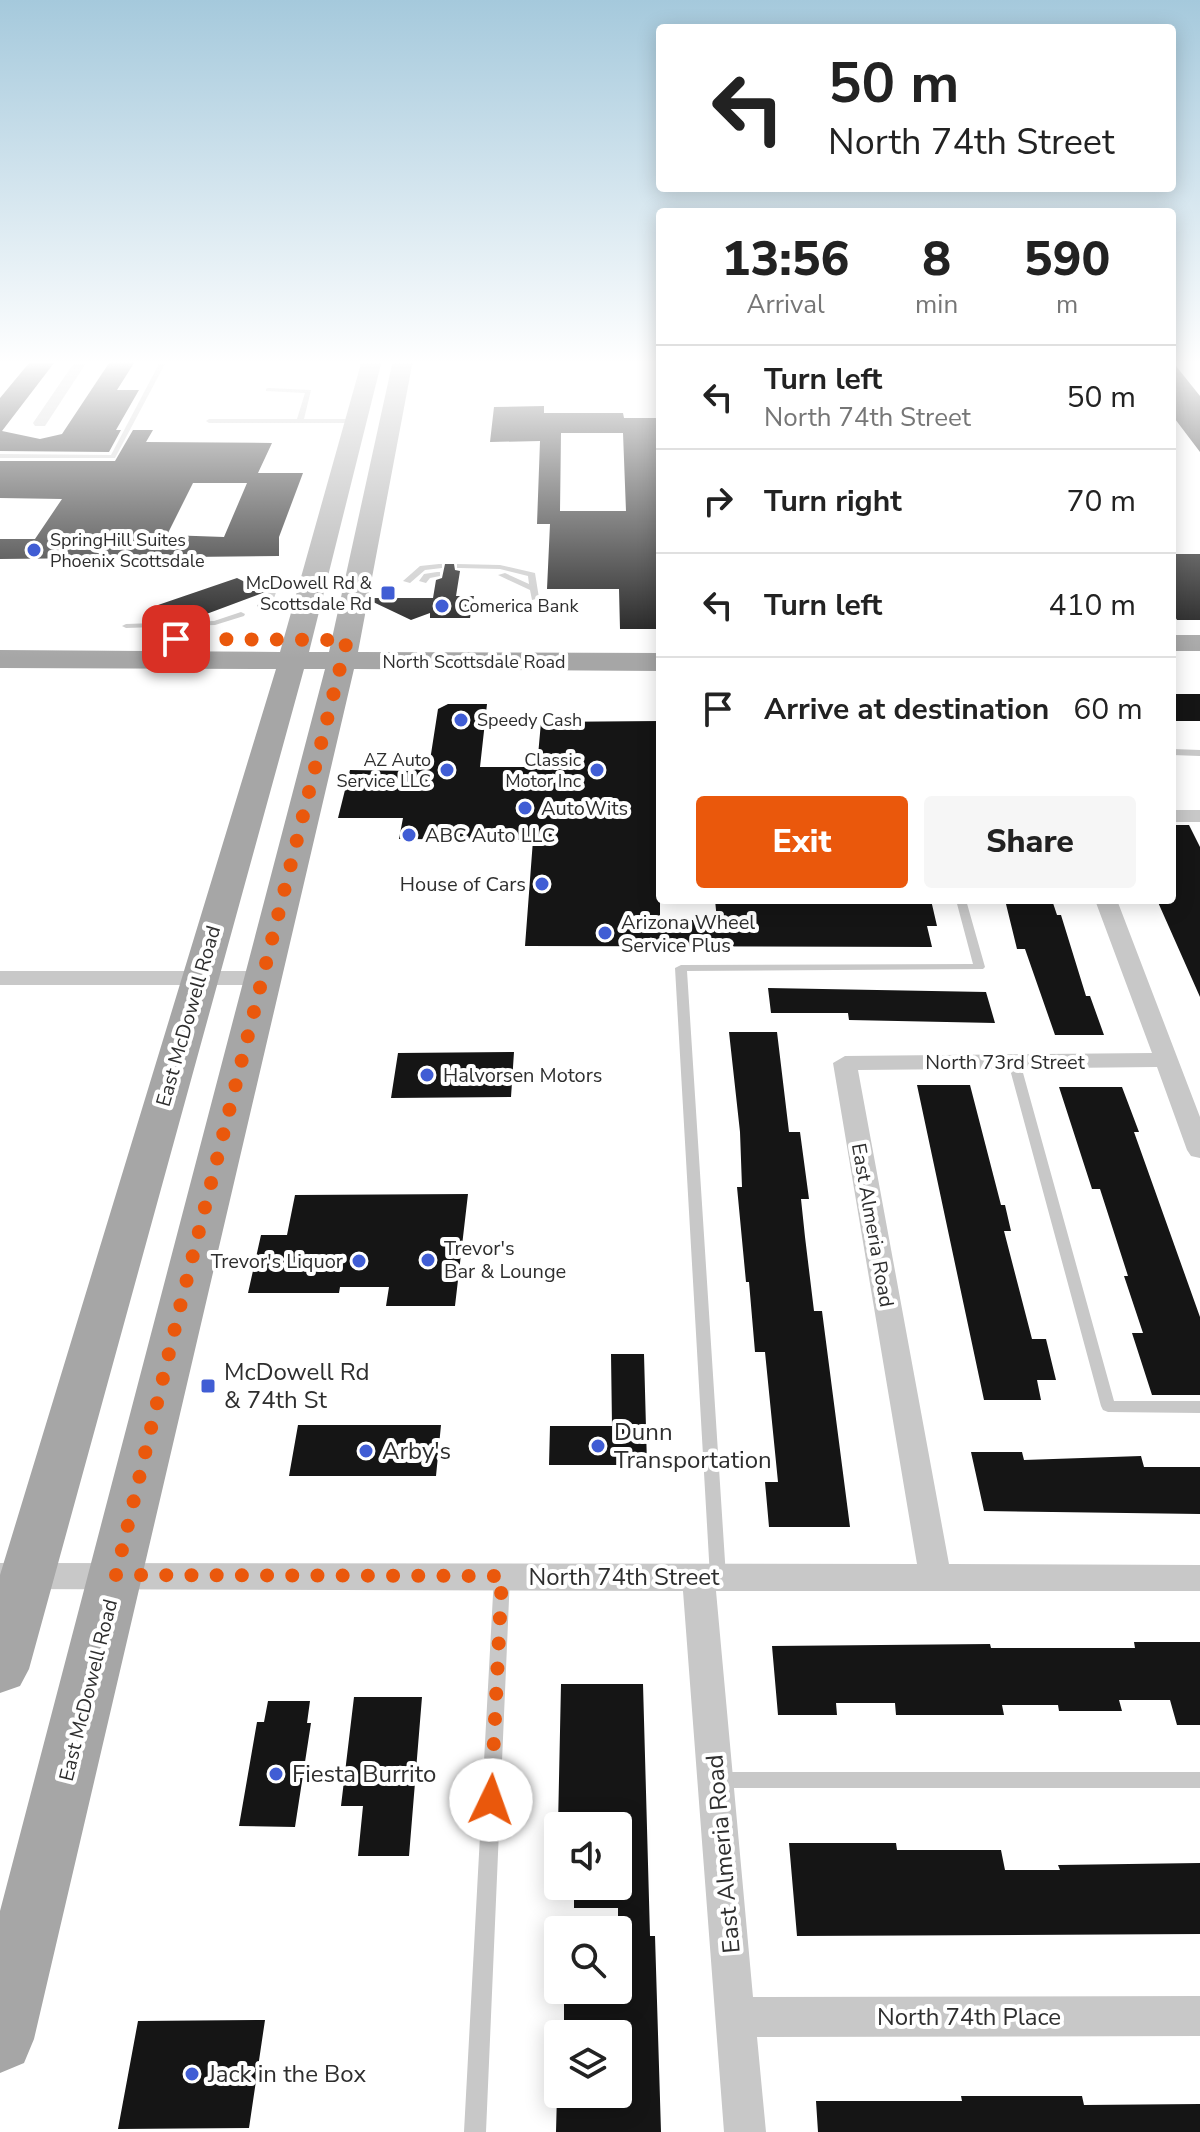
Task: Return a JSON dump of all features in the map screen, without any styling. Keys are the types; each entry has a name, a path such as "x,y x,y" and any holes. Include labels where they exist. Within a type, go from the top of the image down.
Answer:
{"main road":[{"name":"East McDowell Road","path":"0,1669 14,1576 199,978 346,459"},
{"name":"East McDowell Road","path":"0,2039 344,651 381,459"},
{"path":"344,465 380,465"},
{"name":"North Scottsdale Road","path":"0,639 656,662"},
{"name":"North Scottsdale Road","path":"344,651 656,641"},
{"path":"1176,643 1200,643"},
{"name":"North Scottsdale Road","path":"0,659 294,650"},
{"path":"1176,662 1200,662"}],"street":[{"path":"1176,816 1200,816"},
{"path":"1108,904 1200,1150"},
{"path":"0,978 263,978"},
{"name":"North 73rd Street","path":"845,1063 1166,1060"},
{"name":"East Almeria Road","path":"845,1063 935,1577"},
{"name":"North 74th Street","path":"14,1576 1200,1578"},
{"name":"East Almeria Road","path":"708,1577 717,1780 745,2132"},
{"name":"North 74th Place","path":"737,2017 1200,2016"}],"lane":[{"path":"423,568 438,570 427,576 415,581 423,568"},
{"path":"460,570 508,576 535,590"},
{"path":"260,607 268,604 278,575"},
{"path":"126,626 215,623 241,614"},
{"path":"1176,752 1200,753"},
{"path":"708,1577 681,968 979,967 962,904"},
{"path":"1014,1062 1108,1406 1200,1407"},
{"path":"475,2132 502,1576"},
{"path":"717,1780 1200,1780"}],"building":[{"path":"264,459 258,473 303,473 279,537 279,556 0,559 0,539 35,539 62,499 0,498 0,461","holes":["193,483 247,483 224,537 167,535"]},
{"path":"539,459 561,459 560,511 626,511 624,459 656,459 656,629 620,629 619,589 547,589 550,524 537,524"},
{"path":"1176,554 1200,554 1200,620 1177,620"},
{"path":"445,564 454,564 455,570 460,571 456,596 474,596 470,618 430,618 430,613 411,620 371,601 371,598 433,598 436,580 442,578"},
{"path":"237,578 265,592 193,619 186,619 158,605"},
{"path":"1176,694 1200,694 1200,721 1176,721"},
{"path":"448,704 487,704 480,767 537,767 541,722 656,721 656,904 660,904 660,920 717,920 715,904 932,904 937,926 927,926 932,947 525,946 533,840 399,839 403,818 338,818 350,770 412,771 413,767 429,767 438,709"},
{"path":"1176,825 1189,825 1200,847 1200,997 1159,904 1176,904"},
{"path":"1006,904 1053,904 1057,915 1061,915 1086,996 1090,996 1104,1035 1055,1035 1025,949 1017,949"},
{"path":"768,988 986,992 995,1023 849,1020 848,1013 771,1013"},
{"path":"729,1032 777,1032 789,1132 800,1132 809,1199 801,1199 814,1311 822,1311 850,1527 769,1527 765,1482 778,1482 765,1352 755,1352 749,1282 746,1282 737,1187 742,1187 740,1132"},
{"path":"514,1052 511,1097 391,1098 398,1053"},
{"path":"917,1085 970,1085 1001,1205 1005,1205 1011,1231 1004,1231 1032,1339 1046,1339 1056,1380 1037,1380 1041,1400 984,1400"},
{"path":"1059,1087 1122,1087 1139,1132 1134,1132 1200,1317 1200,1395 1152,1395 1132,1333 1143,1333 1124,1276 1128,1276 1100,1189 1092,1189"},
{"name":"Trevor's Liquor","path":"468,1194 455,1306 386,1306 389,1287 340,1287 339,1293 248,1293 261,1235 287,1235 295,1195"},
{"name":"Dunn Transportation","path":"611,1354 644,1354 647,1465 549,1465 550,1426 612,1426"},
{"name":"Arby's","path":"298,1425 441,1425 436,1476 289,1476"},
{"path":"971,1452 1022,1452 1024,1460 1141,1456 1144,1467 1200,1467 1200,1514 984,1511"},
{"path":"1134,1642 1200,1642 1200,1725 1177,1725 1170,1700 1119,1700 1122,1711 1059,1711 1058,1705 1002,1705 1004,1715 896,1715 895,1703 836,1703 837,1715 778,1715 772,1646 990,1644 991,1648 1135,1648"},
{"path":"561,1684 643,1684 650,1936 655,1936 661,2132 556,2132 557,2108 632,2108 632,2020 564,2020 564,2004 632,2004 632,1916 618,1916 618,1908 574,1908 574,1900 632,1900 632,1812 558,1812"},
{"path":"354,1697 422,1697 409,1856 358,1856 363,1806 341,1806"},
{"name":"Fiesta Burrito","path":"268,1701 310,1701 307,1723 311,1723 295,1827 239,1826 257,1722 264,1722"},
{"path":"789,1843 896,1843 897,1850 1001,1850 1005,1870 1060,1870 1058,1865 1200,1863 1200,1934 797,1936"},
{"name":"Jack in the Box","path":"265,2020 249,2128 118,2129 138,2021"},
{"path":"961,2096 1082,2096 1084,2105 1200,2104 1200,2132 818,2132 816,2101 962,2101"}],"place":[{"name":"SpringHill Suites Phoenix Scottsdale","path":"34,550"},
{"name":"McDowell Rd & Scottsdale Rd","path":"388,593"},
{"name":"Comerica Bank","path":"442,606"},
{"name":"Speedy Cash","path":"461,720"},
{"name":"AZ Auto Service LLC","path":"447,770"},
{"name":"Classic Motor Inc","path":"597,770"},
{"name":"AutoWits","path":"525,808"},
{"name":"ABC Auto LLC","path":"409,835"},
{"name":"House of Cars","path":"542,884"},
{"name":"Arizona Wheel Service Plus","path":"605,933"},
{"name":"Halvorsen Motors","path":"427,1075"},
{"name":"Trevor's Bar & Lounge","path":"428,1260"},
{"name":"Trevor's Liquor","path":"359,1261"},
{"name":"McDowell Rd & 74th St","path":"208,1386"},
{"name":"Dunn Transportation","path":"598,1446"},
{"name":"Arby's","path":"366,1451"},
{"name":"Fiesta Burrito","path":"276,1774"},
{"name":"Jack in the Box","path":"192,2074"}],"route":[{"path":"176,639 347,640 116,1575 502,1576 491,1800"}]}
